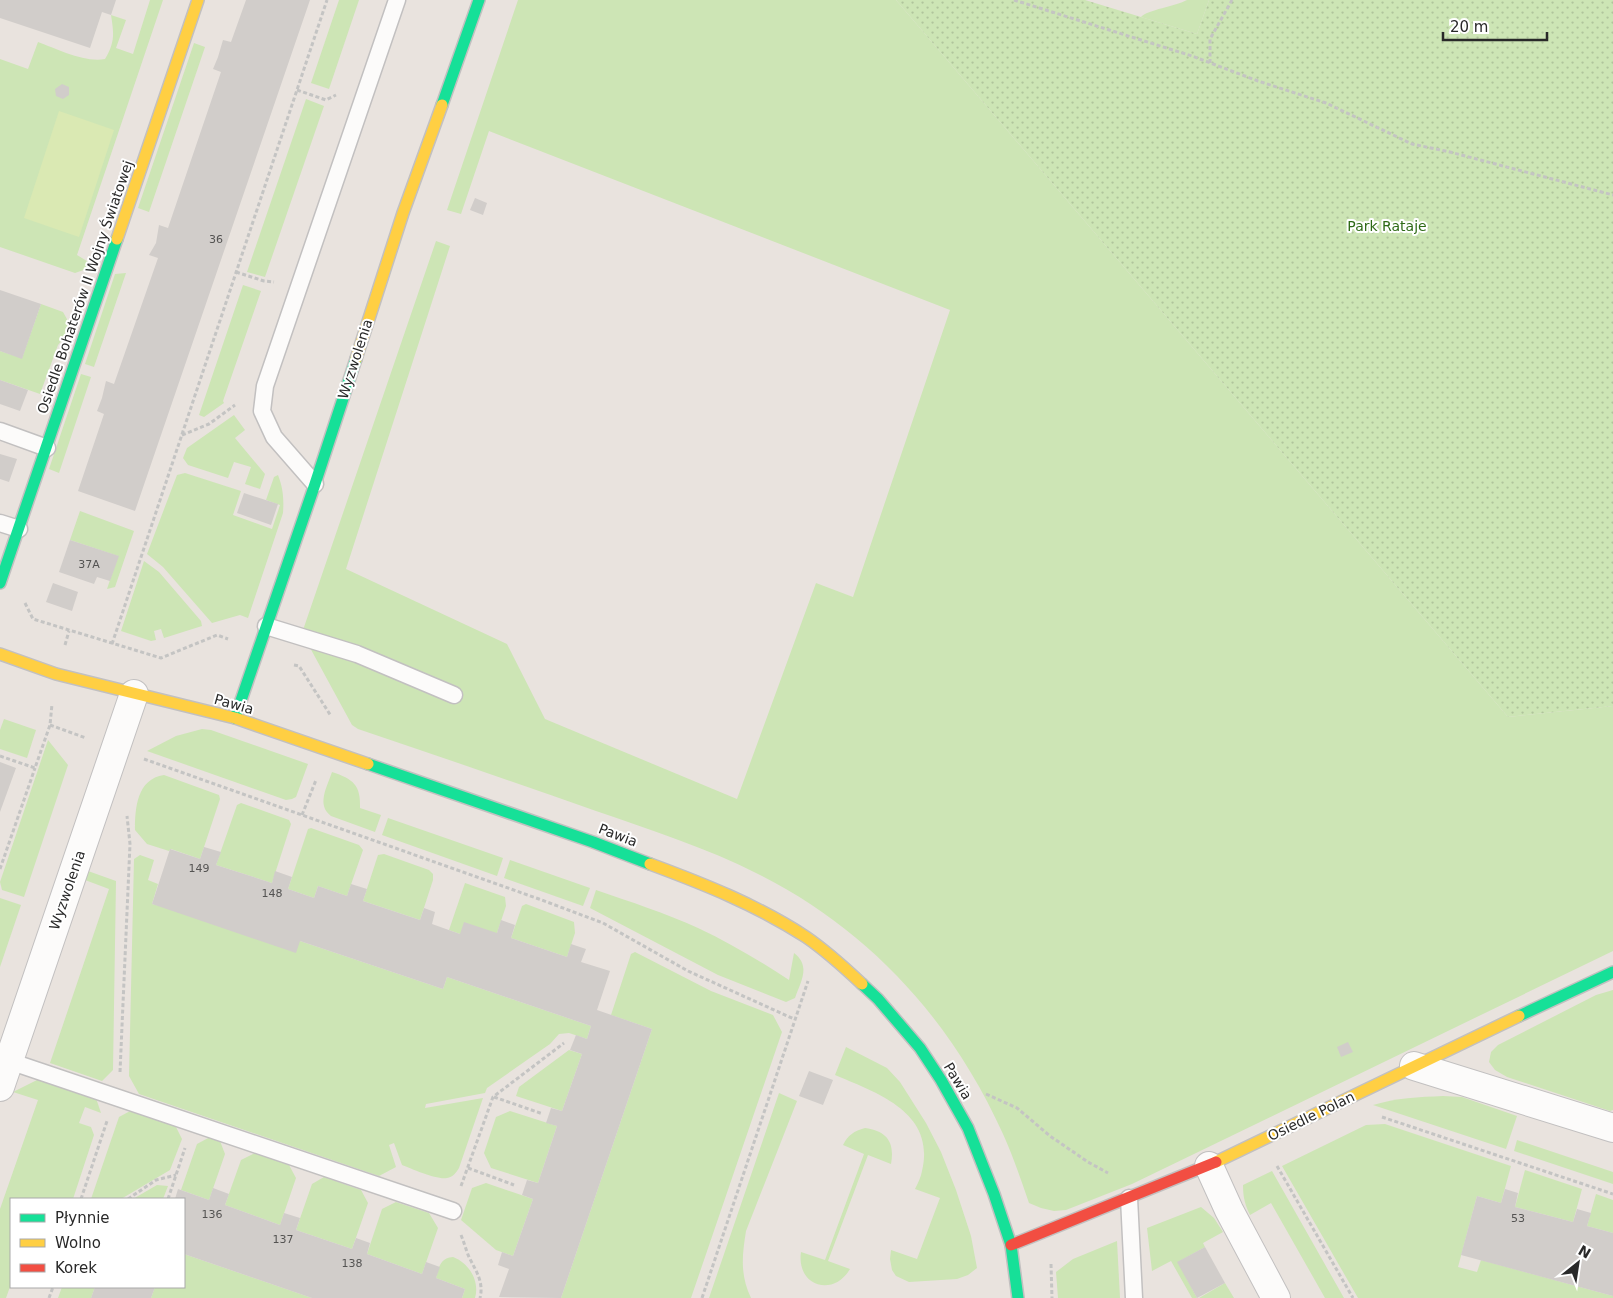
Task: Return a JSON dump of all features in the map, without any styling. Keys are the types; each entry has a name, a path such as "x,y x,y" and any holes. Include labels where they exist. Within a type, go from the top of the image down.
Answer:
{"street":[{"name":"Osiedle Bohaterów II Wojny Światowej","path":"0,583 198,0"},
{"name":"Wyzwolenia","path":"235,718 403,212 479,0"},
{"name":"Pawia","path":"0,654 56,674 235,718 593,842 717,889 766,913 807,938 878,999 920,1048 936,1072 968,1128 994,1194 1011,1245 1018,1298"},
{"name":"Wyzwolenia","path":"0,1087 134,694"},
{"name":"Osiedle Polan","path":"1011,1245 1209,1166 1613,972"},
{"path":"1414,1066 1613,1128"},
{"path":"1209,1166 1229,1210 1276,1298"}],"lane":[{"path":"314,484 274,438 262,411 265,386 397,0"},
{"path":"0,431 47,448"},
{"path":"0,523 19,530"},
{"path":"266,626 357,654 454,694"},
{"path":"9,1061 453,1211"},
{"path":"1129,1198 1136,1296"}],"path":[{"path":"112,644 327,0"},
{"path":"1014,0 1210,63 1326,103 1412,144 1450,152 1613,195"},
{"path":"1210,63 1210,39 1232,0"},
{"path":"297,90 326,100"},
{"path":"236,272 264,282"},
{"path":"182,435 209,424 237,404 262,411"},
{"path":"22,598 33,619 162,658 217,635 299,666 335,723 328,750 302,814"},
{"path":"0,869 50,724 56,674 70,631"},
{"path":"50,724 115,749 302,814 603,923 688,971 794,1019"},
{"path":"0,756 35,768"},
{"path":"144,769 149,761"},
{"path":"81,1198 115,1098 120,1072 130,854 127,809"},
{"path":"702,1298 794,1019 811,973 824,952"},
{"path":"480,1298 482,1290 478,1275 468,1256 453,1211 493,1097 564,1043"},
{"path":"982,1092 1017,1108 1050,1136 1088,1162 1111,1174"},
{"path":"493,1097 543,1114"},
{"path":"1374,1114 1613,1194"},
{"path":"168,1198 192,1124"},
{"path":"1276,1164 1353,1298"},
{"path":"468,1168 514,1185"},
{"path":"129,1198 156,1180 176,1175"},
{"path":"1052,1298 1050,1265 1056,1260"}],"green space":[{"path":"150,0 163,0 77,255 95,266 75,273 0,247 0,59 28,69 38,42 80,57 97,60 105,59 111,48 113,38 111,15 126,20 116,48 133,54"},
{"path":"339,0 359,0 329,89 311,83"},
{"path":"518,0 896,0 1508,717 1613,706 1613,951 1132,1184 1066,1210 1054,1211 1029,1203 1007,1142 982,1093 959,1054 933,1017 871,951 836,922 799,897 758,874 699,848 658,832 358,729 352,725 302,633 436,241 450,246 346,569 507,644 545,719 737,799 816,583 853,597 950,310 489,131 461,214 447,210"},
{"name":"Park Rataje","path":"896,0 1085,0 1197,34 1209,0 1613,0 1613,706 1508,717"},
{"path":"1187,0 1209,0 1197,34 1141,17 1149,12"},
{"path":"194,43 205,47 149,212 138,208"},
{"path":"306,99 324,106 265,277 247,272"},
{"path":"59,111 114,130 79,237 24,218"},
{"path":"126,273 94,367 85,364 115,274"},
{"path":"243,285 261,291 223,401 224,403 204,417 199,415"},
{"path":"41,304 63,312 72,328 58,345 40,394 0,380 0,351 22,358"},
{"path":"81,374 91,377 59,473 49,469"},
{"path":"234,415 245,430 235,438 265,474 260,489 245,484 251,467 234,462 228,478 188,465 183,458 187,448"},
{"path":"185,473 241,491 233,515 272,529 280,505 266,500 274,477 278,475 283,493 283,513 248,618 240,615 212,623 163,567 147,554 177,475"},
{"path":"80,511 134,531 115,587 107,589 118,556 70,540"},
{"path":"144,561 159,572 201,621 202,626 164,638 161,629 154,631 156,640 151,641 121,631"},
{"path":"4,719 36,730 27,758 0,749 0,730"},
{"path":"202,729 211,730 308,764 296,797 286,800 147,751 176,736"},
{"path":"48,740 68,765 24,897 2,890 0,882"},
{"path":"332,772 345,777 354,784 359,794 360,808 381,815 375,832 331,816 327,812 323,801"},
{"path":"164,775 219,795 220,799 200,859 171,849 169,851 147,844 135,830 137,804 143,788 148,782"},
{"path":"241,803 289,820 291,824 272,883 216,865 237,805"},
{"path":"388,818 503,858 497,876 382,835"},
{"path":"311,828 359,845 363,850 347,896 318,886 314,898 288,889 308,829"},
{"path":"384,854 429,870 433,874 433,880 420,920 363,901 378,855"},
{"path":"140,855 154,860 148,880 158,884 152,904 300,941 443,989 447,977 591,1026 587,1039 569,1033 559,1034 550,1044 487,1088 485,1093 426,1104 425,1108 483,1098 459,1168 451,1177 447,1178 431,1176 402,1165 394,1143 389,1145 396,1167 379,1176 139,1094 129,1076 134,859"},
{"path":"510,860 590,888 583,906 504,878"},
{"path":"88,871 116,881 113,1070 102,1081 50,1063 109,889 85,880"},
{"path":"465,883 505,897 506,906 497,933 460,934 449,930"},
{"path":"596,890 698,928 745,952 789,980 794,953 802,963 803,968 802,980 795,998 786,1002 718,975 590,908"},
{"path":"0,898 21,905 0,967"},
{"path":"526,904 574,922 575,933 567,957 511,938 522,906"},
{"path":"635,952 711,991 773,1015 782,1032 691,1298 561,1298 652,1029 611,1015 631,954"},
{"path":"1613,990 1613,1110 1610,1111 1507,1077 1495,1070 1489,1062 1491,1052 1498,1045 1596,995"},
{"path":"846,1047 887,1068 900,1082 926,1123 941,1152 971,1236 977,1268 968,1275 957,1279 909,1282 896,1276 892,1270 891,1250 917,1259 940,1198 915,1189 922,1173 924,1151 920,1134 912,1119 885,1098 835,1075"},
{"path":"569,1050 582,1054 562,1111 516,1096 519,1087"},
{"path":"39,1079 96,1098 101,1113 85,1107 79,1123 91,1127 94,1135 73,1198 10,1198 10,1287 6,1298 0,1298 0,1209 38,1100 13,1092"},
{"path":"779,1093 797,1101 746,1231 743,1265 747,1290 751,1298 709,1298"},
{"path":"1443,1096 1462,1097 1517,1116 1506,1149 1373,1105 1399,1099"},
{"path":"132,1110 175,1125 182,1139 170,1170 123,1198 91,1198 119,1117"},
{"path":"510,1111 557,1126 538,1183 491,1168 484,1153 496,1117"},
{"path":"1385,1124 1511,1166 1501,1203 1477,1196 1458,1267 1477,1272 1481,1260 1613,1296 1613,1298 1358,1298 1282,1166 1366,1125"},
{"path":"865,1128 879,1132 888,1139 892,1150 891,1164 868,1155 828,1261 850,1269 843,1278 834,1283 826,1285 817,1284 804,1273 801,1264 801,1252 825,1260 864,1154 843,1145 852,1134"},
{"path":"210,1137 220,1141 225,1154 209,1200 181,1190 197,1144"},
{"path":"1517,1140 1613,1172 1613,1184 1514,1151"},
{"path":"255,1153 289,1165 296,1178 280,1225 225,1205 241,1160"},
{"path":"1525,1170 1582,1189 1573,1222 1515,1207"},
{"path":"1272,1171 1344,1298 1325,1298 1271,1203 1250,1215 1243,1193 1243,1185"},
{"path":"324,1177 361,1190 368,1203 352,1249 296,1230 312,1184"},
{"path":"486,1183 533,1199 513,1256 496,1250 461,1220 472,1188"},
{"path":"157,1185 168,1186 163,1198 135,1198"},
{"path":"1596,1194 1613,1200 1613,1233 1587,1226"},
{"path":"396,1202 429,1213 438,1228 422,1274 367,1254 382,1209"},
{"path":"1201,1207 1214,1218 1223,1232 1203,1243 1205,1247 1178,1262 1197,1298 1192,1298 1171,1261 1152,1271 1147,1228"},
{"path":"1117,1241 1120,1298 1058,1298 1056,1272 1073,1259"},
{"path":"185,1254 312,1298 151,1298 155,1288 185,1288"},
{"path":"453,1257 464,1264 472,1273 476,1285 475,1298 462,1298 465,1289 436,1278 443,1261"},
{"path":"1225,1283 1234,1298 1199,1298"},
{"path":"62,1288 95,1288 91,1298 58,1298"}],"building":[{"path":"0,0 116,0 111,15 102,12 90,48 0,18"},
{"path":"246,0 310,0 135,511 78,491 104,414 97,411 106,381 114,384 158,258 149,255 156,243 159,225 168,228 221,72 213,69 223,40 231,42"},
{"path":"62,84 69,87 69,95 63,99 56,96 55,89"},
{"path":"475,198 487,203 483,215 470,210"},
{"path":"0,290 41,304 22,359 0,351"},
{"path":"0,380 28,390 20,411 0,404"},
{"path":"0,454 17,459 9,482 0,479"},
{"path":"244,493 278,504 271,525 237,513"},
{"path":"70,540 119,556 110,581 97,577 94,584 59,572"},
{"path":"53,583 78,592 72,611 46,602"},
{"path":"0,762 16,768 0,812"},
{"path":"204,847 221,852 216,865 272,883 275,871 292,877 288,889 314,898 318,886 347,896 351,884 367,889 363,901 420,920 424,908 435,912 432,924 460,934 464,922 497,933 501,920 515,925 511,938 567,957 571,944 586,949 581,962 610,971 597,1010 652,1029 561,1298 499,1297 509,1269 498,1265 502,1252 513,1256 533,1199 522,1195 527,1180 538,1183 557,1126 546,1123 551,1108 562,1111 582,1054 570,1050 576,1035 587,1039 591,1026 447,977 443,989 300,941 296,953 152,904 170,849 200,859"},
{"path":"1348,1042 1353,1052 1341,1057 1337,1047"},
{"path":"809,1071 833,1080 823,1105 799,1096"},
{"path":"213,1188 229,1194 225,1205 280,1225 284,1213 300,1218 296,1230 352,1249 356,1238 370,1243 367,1254 422,1274 426,1262 440,1267 436,1278 465,1289 462,1298 312,1298 185,1254 185,1198 175,1198 178,1189 209,1200"},
{"path":"1505,1189 1518,1193 1515,1207 1573,1222 1577,1209 1591,1213 1587,1226 1613,1233 1613,1296 1461,1255 1477,1196 1501,1203"},
{"path":"1205,1247 1225,1283 1197,1298 1177,1262"},
{"path":"95,1288 155,1288 151,1298 91,1298"}],"traffic: fast":[{"path":"442,105 479,0"},
{"path":"0,583 117,239"},
{"path":"235,718 356,359"},
{"path":"368,764 593,842 650,864"},
{"path":"1519,1016 1613,972"},
{"path":"862,984 878,999 920,1048 941,1080 968,1128 994,1194 1011,1245 1018,1298"}],"traffic: slow":[{"path":"117,239 198,0"},
{"path":"356,359 403,213 442,105"},
{"path":"0,654 56,674 235,718 368,764"},
{"path":"650,864 730,896 787,925 820,948 862,984"},
{"path":"1216,1162 1519,1016"}],"traffic: jam":[{"path":"1011,1245 1216,1162"}]}
